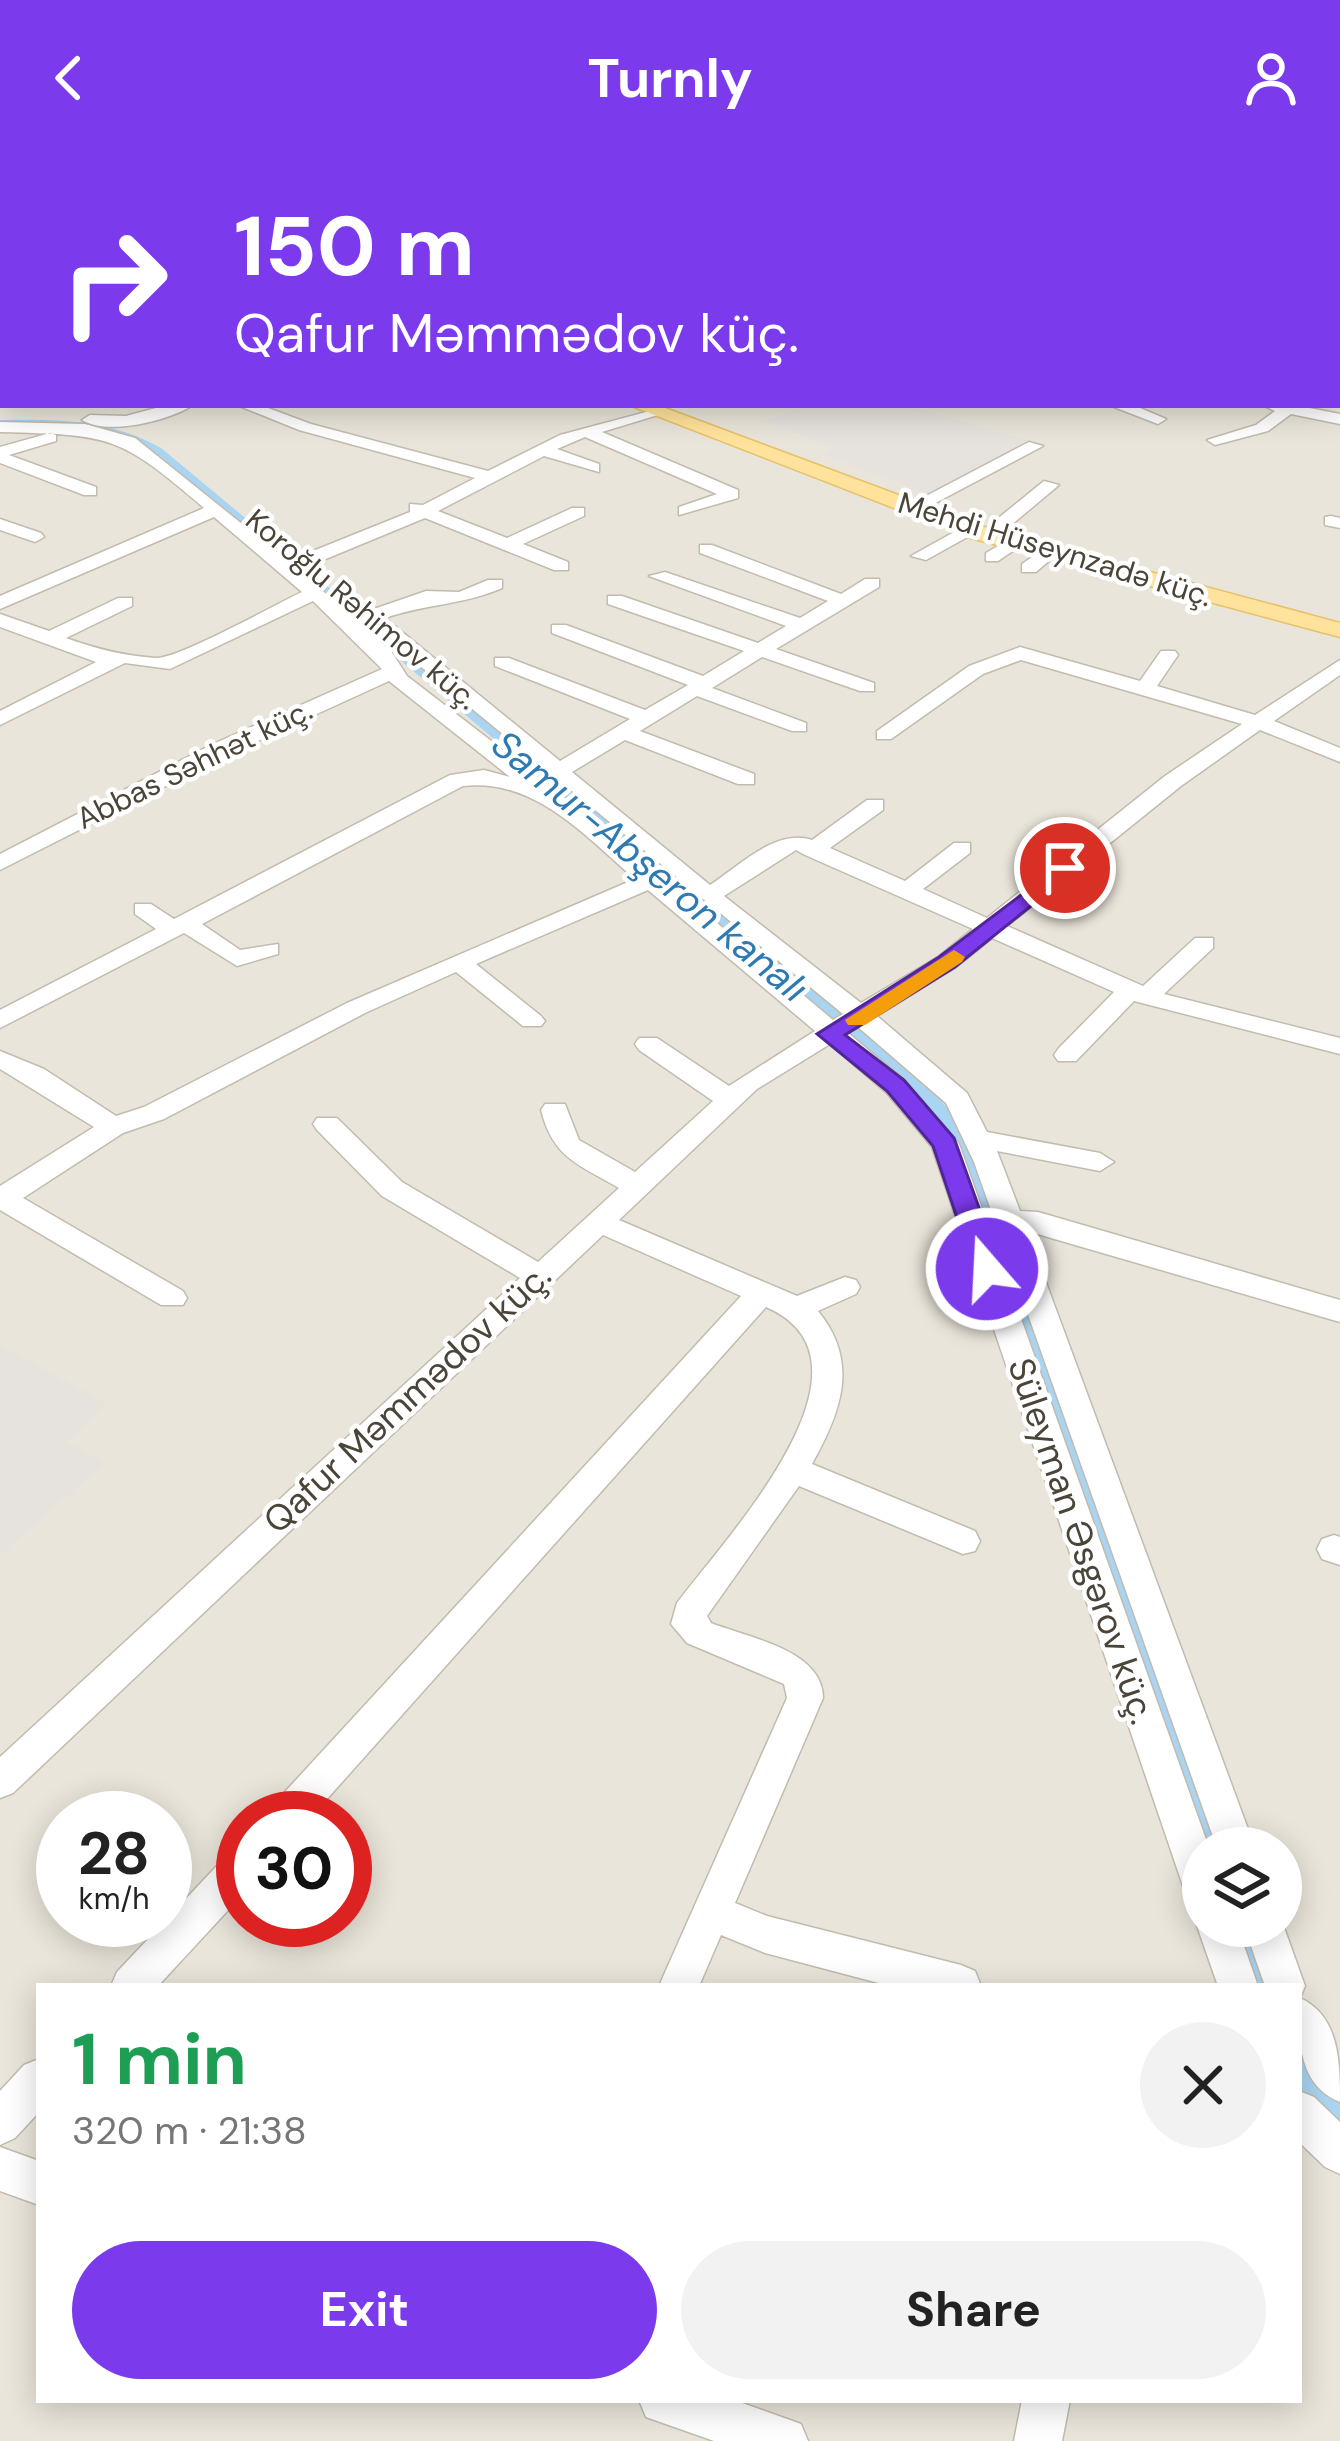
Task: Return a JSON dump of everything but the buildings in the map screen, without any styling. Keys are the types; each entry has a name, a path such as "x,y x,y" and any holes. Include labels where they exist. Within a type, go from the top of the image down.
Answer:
{"main road":[{"name":"Mehdi Hüseynzadə küç.","path":"662,408 1014,544 1340,627"},
{"name":"Mehdi Hüseynzadə küç.","path":"662,408 982,531 1340,627"}],"street":[{"path":"0,455 73,419 117,422 173,408"},
{"path":"253,408 305,427 490,477"},
{"path":"285,569 425,510 584,431 656,408"},
{"path":"1126,408 1158,419"},
{"path":"1215,440 1262,428 1278,408"},
{"path":"1284,408 1340,419"},
{"name":"Koroğlu Rəhimov küç.","path":"0,423 73,419 145,450 384,655 392,672 709,896 862,1017"},
{"name":"Koroğlu Rəhimov küç.","path":"117,422 178,454 371,616 548,780 649,882 829,1034"},
{"path":"584,431 732,494 685,511"},
{"path":"918,505 1035,446"},
{"path":"544,450 593,468"},
{"path":"0,455 89,491"},
{"path":"920,556 982,531 1050,485"},
{"path":"399,503 561,566"},
{"path":"0,603 215,510"},
{"path":"509,544 578,512"},
{"path":"0,524 35,538"},
{"path":"992,557 1014,544"},
{"path":"706,549 834,597"},
{"path":"1029,568 1048,554"},
{"path":"87,566 120,580"},
{"path":"658,576 801,625"},
{"path":"0,1019 458,780 484,777 513,787 548,780 872,583"},
{"path":"371,616 426,597 461,598 495,584"},
{"path":"0,719 112,662 133,656 163,665 313,594"},
{"path":"615,600 866,688"},
{"path":"48,639 125,602"},
{"path":"0,620 112,662"},
{"path":"560,629 799,727"},
{"path":"884,735 976,670 1020,653 1258,722 1340,756"},
{"path":"1144,691 1168,655"},
{"path":"944,657 976,670"},
{"path":"502,662 649,718"},
{"path":"862,1017 993,927 1173,781 1340,666"},
{"name":"Abbas Səhhət küç.","path":"0,863 219,750 392,672"},
{"path":"626,733 746,779"},
{"path":"219,750 251,765"},
{"path":"143,788 169,801"},
{"path":"814,850 875,805"},
{"path":"709,896 791,842 1138,993 1340,1046"},
{"path":"908,890 962,848"},
{"path":"172,1298 1,1198 113,1127 154,1114 302,1035 649,882"},
{"path":"143,909 237,959 268,949"},
{"path":"1067,1055 1204,943"},
{"path":"460,963 532,1021"},
{"name":"Qafur Məmmədov küç.","path":"0,1781 729,1099 781,1059 862,1017"},
{"name":"Süleyman Əsgərov küç.","path":"862,1017 944,1083 979,1139 1228,1827"},
{"name":"Süleyman Əsgərov küç.","path":"829,1034 896,1085 945,1144 1182,1827"},
{"path":"648,1044 729,1099"},
{"path":"0,1059 34,1075 113,1127"},
{"path":"555,1110 562,1138 569,1146 637,1186"},
{"path":"327,1124 392,1190 538,1275"},
{"path":"979,1139 1100,1162"},
{"path":"1008,1220 1038,1222 1340,1310"},
{"path":"598,1222 797,1308 819,1330 830,1386 821,1416 792,1469 689,1613 689,1624 699,1633 783,1665 805,1683 805,1698 680,1983"},
{"path":"797,1308 845,1287"},
{"path":"310,1791 761,1293"},
{"path":"792,1469 963,1541"},
{"path":"134,1983 216,1895"},
{"path":"712,1912 765,1934 953,1983"},
{"path":"1224,1947 1237,1983"},
{"path":"1271,1947 1284,1983"},
{"path":"1302,2023 1340,2080"},
{"path":"0,2123 36,2083"},
{"path":"1302,2115 1340,2152"},
{"path":"0,2169 36,2182"},
{"path":"672,2403 784,2441"},
{"path":"1037,2441 1045,2403"}],"shaded area":[{"path":"0,408 1340,408 1340,2441 0,2441"},
{"path":"800,408 917,408 1029,441 928,493 823,455 835,448 763,421"},
{"path":"0,1345 106,1403 67,1442 105,1463 0,1555"}],"waterway":[{"name":"Samur-Abşeron kanalı","path":"0,423 101,428 157,450 919,1087 959,1134 1203,1827"},
{"name":"Samur-Abşeron kanalı","path":"1244,1947 1257,1983"},
{"name":"Samur-Abşeron kanalı","path":"1302,2074 1340,2119"}],"slow traffic":[{"path":"856,1020 954,957"}],"route":[{"path":"987,1269 945,1144 896,1085 829,1034 895,998 947,962 1065,868"}]}
